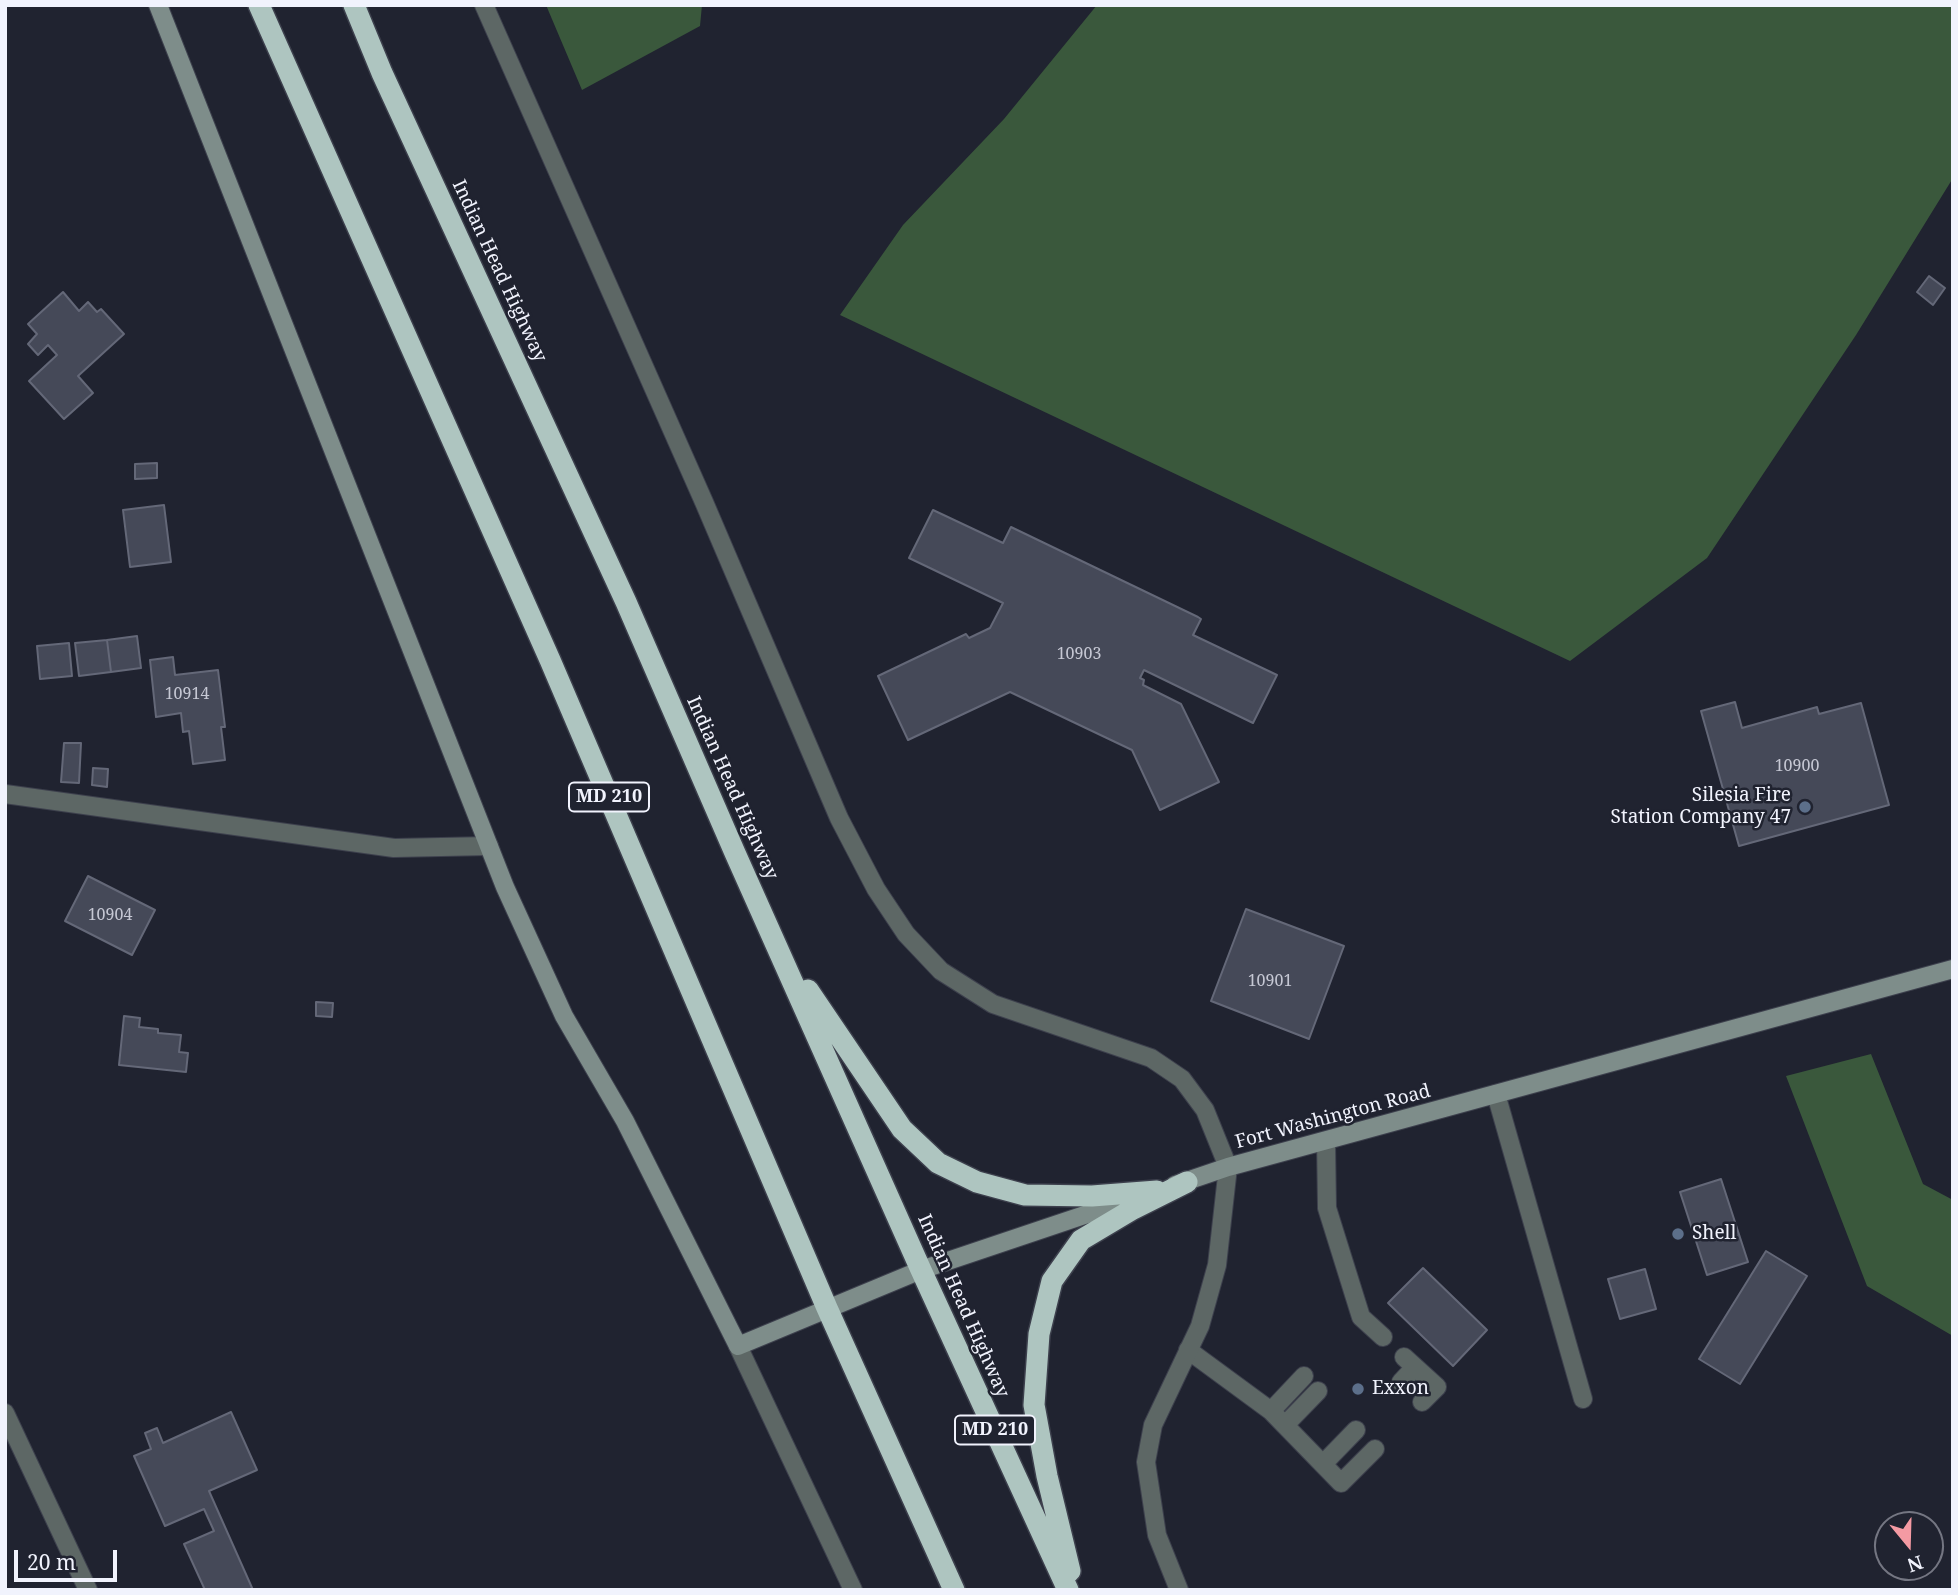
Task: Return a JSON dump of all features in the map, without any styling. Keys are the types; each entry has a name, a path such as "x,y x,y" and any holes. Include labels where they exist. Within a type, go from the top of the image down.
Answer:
{"highway":[{"name":"MD 210","path":"259,5 550,660 828,1308 954,1590"},
{"name":"Indian Head Highway","path":"354,5 382,73 626,602 921,1270 1068,1590"},
{"path":"776,942 902,1129 937,1163 977,1182 1025,1195 1091,1196 1157,1191"},
{"path":"1074,1590 1047,1476 1034,1405 1039,1334 1052,1281 1081,1240 1133,1209 1187,1182"}],"street":[{"path":"158,5 505,887 564,1016 625,1121 738,1346 853,1590"},
{"path":"484,5 710,514 839,818 876,889 906,934 941,971 993,1004 1151,1058 1182,1079 1205,1110 1228,1167 1217,1265 1200,1326 1153,1425 1146,1462 1157,1535 1179,1590"},
{"path":"5,794 394,848 489,846"},
{"name":"Fort Washington Road","path":"738,1346 921,1270 1228,1167 1953,969"},
{"path":"1496,1094 1583,1399"},
{"path":"1326,1141 1327,1208 1355,1323 1374,1337"},
{"path":"1188,1350 1271,1411 1341,1483 1375,1449"},
{"path":"1401,1382 1409,1362 1437,1387 1422,1402"},
{"path":"1271,1411 1304,1377"},
{"path":"1285,1425 1318,1391"},
{"path":"5,1413 88,1590"},
{"path":"1323,1464 1356,1430"}],"green space":[{"path":"546,5 702,5 700,26 582,90"},
{"path":"1097,5 1953,5 1953,178 1856,335 1707,558 1570,661 840,315 903,225 1004,119"},
{"path":"1871,1054 1923,1184 1953,1200 1953,1336 1867,1286 1786,1076"}],"building":[{"path":"1929,276 1945,288 1933,305 1917,292"},
{"path":"63,292 79,311 88,302 97,312 101,309 124,334 78,376 93,393 64,419 29,381 57,355 48,345 38,355 28,344 37,334 28,324"},
{"path":"157,463 157,478 135,479 135,464"},
{"path":"164,505 171,562 130,567 123,510"},
{"path":"933,510 1003,543 1011,527 1198,617 1201,619 1193,635 1277,675 1253,723 1144,670 1140,678 1144,680 1143,685 1181,704 1219,782 1160,810 1132,750 1010,692 908,740 878,676 966,634 969,638 990,628 1003,603 909,558"},
{"path":"137,636 141,668 111,672 107,640"},
{"path":"107,640 111,672 79,676 75,643"},
{"path":"69,643 72,676 40,679 37,646"},
{"path":"173,657 175,675 218,670 225,727 221,727 225,760 193,764 189,731 183,732 181,713 156,717 150,660"},
{"path":"1735,702 1742,728 1817,707 1819,714 1861,703 1889,805 1739,846 1701,711"},
{"path":"64,743 81,743 79,783 61,782"},
{"path":"93,768 108,769 107,787 92,785"},
{"path":"88,876 155,910 132,955 65,921"},
{"path":"1246,909 1344,946 1309,1039 1211,1001"},
{"path":"316,1002 333,1003 332,1017 316,1016"},
{"path":"124,1016 140,1018 139,1027 158,1029 158,1033 181,1035 179,1052 188,1053 186,1072 119,1065"},
{"path":"1721,1179 1748,1262 1707,1275 1680,1192"},
{"path":"1766,1251 1807,1276 1740,1384 1699,1359"},
{"path":"1423,1268 1487,1330 1453,1366 1388,1303"},
{"path":"1645,1269 1656,1309 1620,1319 1608,1279"},
{"path":"231,1412 257,1470 209,1491 253,1590 205,1590 184,1544 214,1531 204,1509 165,1526 134,1456 151,1449 145,1433 157,1428 163,1443"}],"place":[{"name":"Silesia Fire Station Company 47","path":"1805,807"},
{"name":"Shell","path":"1678,1234"},
{"name":"Exxon","path":"1358,1389"}]}
